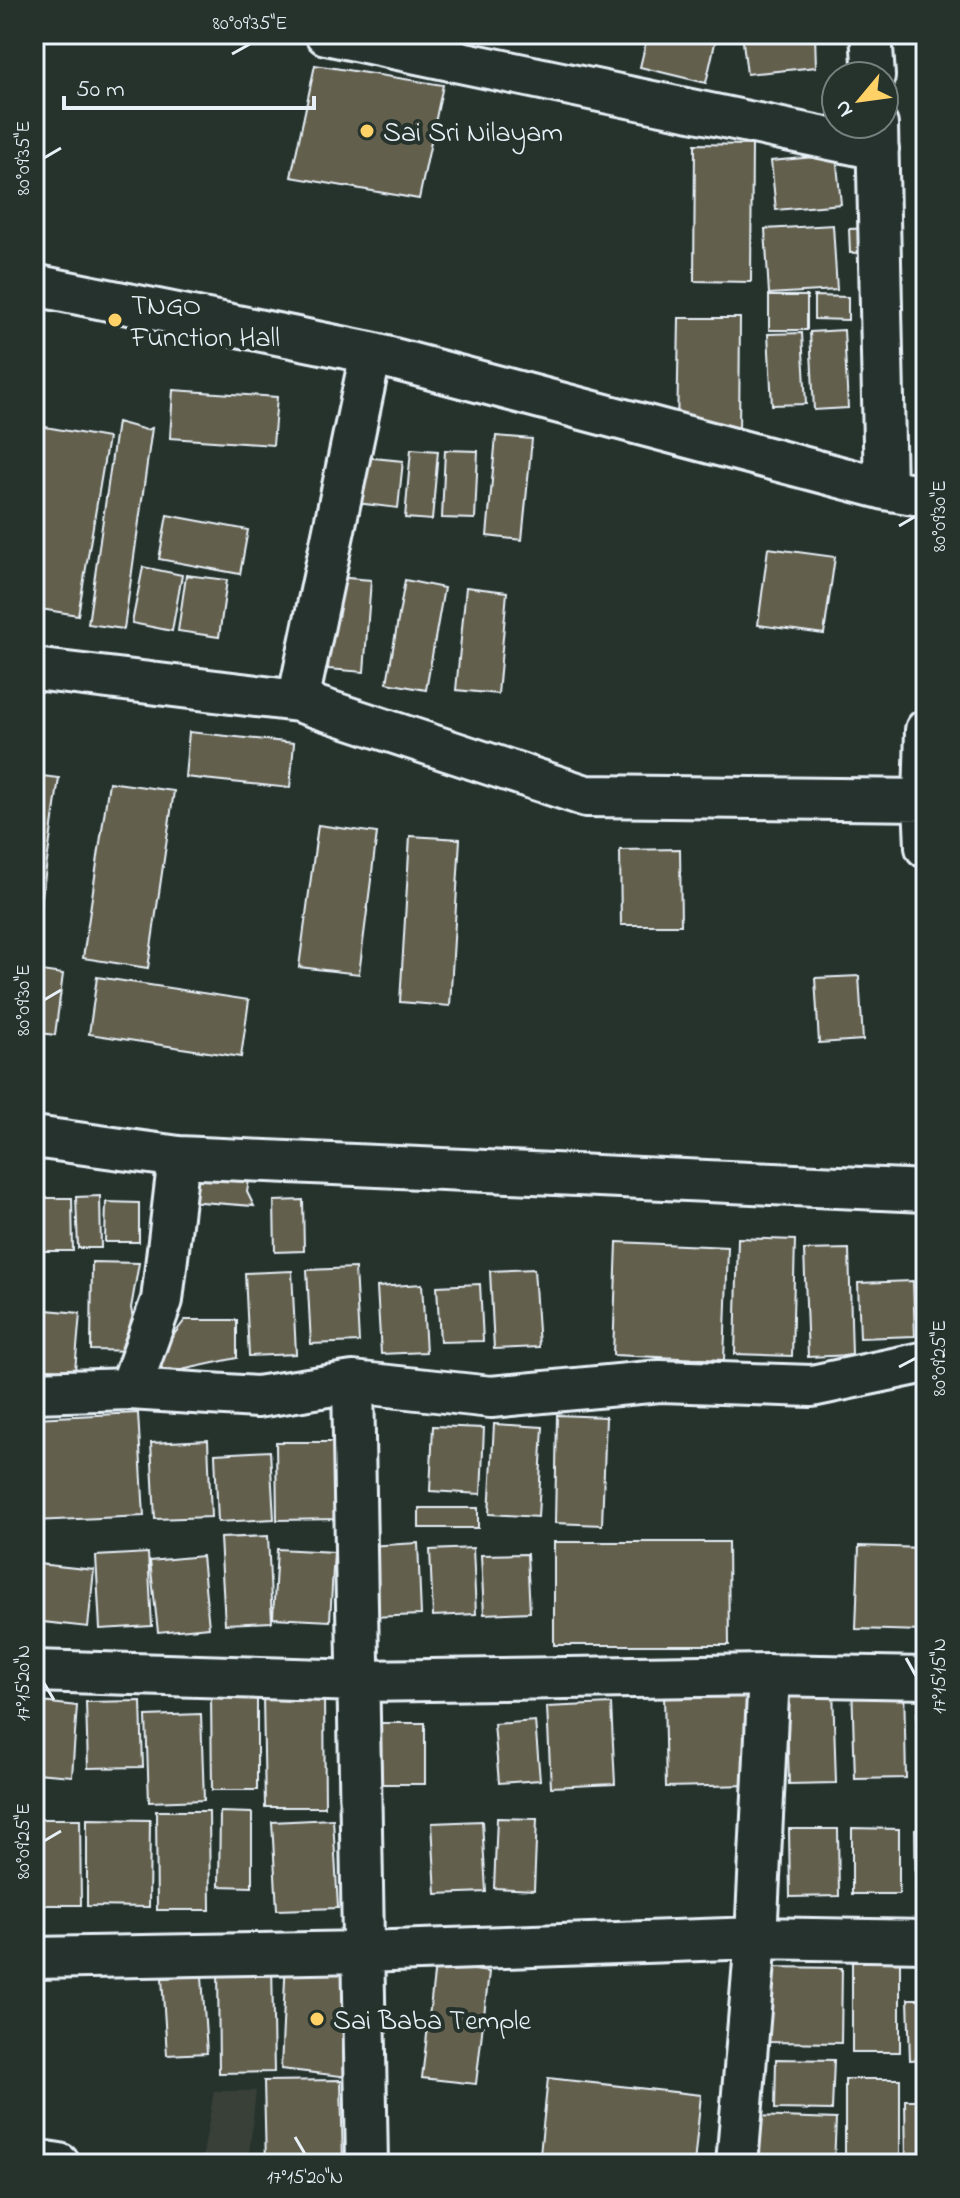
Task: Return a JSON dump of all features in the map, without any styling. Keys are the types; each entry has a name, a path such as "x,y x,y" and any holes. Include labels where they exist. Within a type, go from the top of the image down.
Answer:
{"street":[{"path":"326,34 820,125"},
{"path":"871,34 873,60"},
{"path":"878,140 885,489"},
{"path":"34,285 371,353 885,489 926,496"},
{"path":"298,701 371,353"},
{"path":"34,669 298,701 586,796 925,800"},
{"path":"926,730 926,847"},
{"path":"34,1137 179,1157 926,1191"},
{"path":"130,1389 162,1300 179,1157"},
{"path":"34,1392 130,1389 257,1397 353,1382 491,1397 660,1381 812,1386 926,1362"},
{"path":"353,1382 367,2164"},
{"path":"34,1671 360,1681 769,1675 926,1678"},
{"path":"737,2164 756,1938 769,1675"},
{"path":"34,1958 364,1952 756,1938 926,1941"},
{"path":"34,2160 59,2164"}],"shaded area":[{"path":"214,2091 256,2091 248,2164 210,2164 202,2161"}],"building":[{"path":"648,34 717,34 706,83 640,67"},
{"path":"742,34 815,34 816,67 747,74"},
{"name":"Sai Sri Nilayam","path":"315,65 443,85 419,199 291,177"},
{"path":"695,144 752,145 751,282 694,281"},
{"path":"836,155 841,204 776,210 771,161"},
{"path":"833,225 837,290 769,294 765,229"},
{"path":"874,228 876,252 850,253 849,229"},
{"path":"769,296 807,296 807,330 769,330"},
{"path":"814,296 848,297 848,320 814,319"},
{"path":"679,318 740,318 739,435 677,434"},
{"path":"844,330 848,408 814,410 810,332"},
{"path":"802,333 806,404 772,405 768,334"},
{"path":"173,390 277,397 273,445 170,438"},
{"path":"117,422 146,430 152,428 124,629 88,624"},
{"path":"34,425 108,438 78,615 34,608"},
{"path":"496,436 532,439 522,540 487,536"},
{"path":"411,449 438,451 432,520 405,518"},
{"path":"445,450 478,451 475,519 442,518"},
{"path":"353,456 403,461 398,508 348,502"},
{"path":"167,515 248,530 240,574 159,559"},
{"path":"768,548 835,557 824,634 758,625"},
{"path":"143,567 182,575 172,631 132,623"},
{"path":"186,575 227,580 219,637 178,631"},
{"path":"335,577 371,580 364,672 328,669"},
{"path":"405,580 444,588 426,690 387,683"},
{"path":"466,587 507,592 498,694 456,690"},
{"path":"189,732 294,743 290,788 185,777"},
{"path":"34,775 59,778 34,952"},
{"path":"109,782 174,791 148,968 83,958"},
{"path":"318,825 377,833 359,974 299,967"},
{"path":"410,836 460,839 450,1006 400,1002"},
{"path":"680,849 681,925 621,925 620,850"},
{"path":"34,970 63,974 55,1035 34,1032"},
{"path":"859,976 863,1040 819,1043 815,978"},
{"path":"97,977 249,1000 241,1057 89,1034"},
{"path":"186,1160 251,1169 247,1192 254,1206 175,1200"},
{"path":"100,1196 101,1248 78,1248 76,1197"},
{"path":"41,1198 72,1198 73,1251 42,1251"},
{"path":"303,1200 304,1251 275,1252 274,1201"},
{"path":"106,1202 139,1203 139,1242 105,1242"},
{"path":"738,1238 795,1240 792,1356 735,1354"},
{"path":"617,1242 728,1247 724,1360 613,1355"},
{"path":"849,1249 852,1355 808,1357 804,1250"},
{"path":"92,1262 139,1263 131,1308 139,1351 91,1350"},
{"path":"355,1268 359,1342 311,1344 307,1270"},
{"path":"534,1269 539,1347 494,1349 490,1271"},
{"path":"292,1271 296,1354 249,1356 245,1273"},
{"path":"913,1281 915,1336 860,1338 858,1283"},
{"path":"422,1284 426,1352 381,1354 377,1287"},
{"path":"480,1284 483,1341 440,1342 437,1286"},
{"path":"34,1309 80,1313 75,1371 34,1368"},
{"path":"185,1320 237,1320 237,1358 140,1379"},
{"path":"138,1413 144,1516 34,1521 34,1418"},
{"path":"557,1415 606,1417 602,1525 555,1523"},
{"path":"494,1424 543,1427 538,1517 489,1514"},
{"path":"433,1426 484,1428 481,1494 430,1491"},
{"path":"208,1440 211,1517 155,1519 151,1443"},
{"path":"276,1442 339,1442 340,1519 277,1520"},
{"path":"270,1451 274,1519 218,1522 215,1454"},
{"path":"419,1508 478,1508 478,1528 419,1528"},
{"path":"268,1536 272,1622 225,1624 220,1538"},
{"path":"554,1542 728,1542 729,1645 554,1645"},
{"path":"418,1543 421,1615 371,1617 367,1546"},
{"path":"859,1546 925,1548 922,1631 856,1629"},
{"path":"473,1548 476,1614 433,1616 430,1550"},
{"path":"277,1549 334,1552 330,1621 273,1618"},
{"path":"148,1553 152,1626 100,1629 96,1556"},
{"path":"527,1554 530,1612 484,1614 481,1555"},
{"path":"202,1556 209,1627 158,1632 150,1561"},
{"path":"38,1564 94,1570 88,1627 34,1621"},
{"path":"904,1683 906,1778 855,1779 852,1684"},
{"path":"833,1687 836,1783 789,1784 786,1688"},
{"path":"748,1691 751,1785 666,1787 664,1694"},
{"path":"211,1695 257,1696 257,1790 212,1790"},
{"path":"324,1695 325,1807 265,1807 263,1696"},
{"path":"141,1701 143,1767 88,1768 86,1702"},
{"path":"41,1702 77,1706 72,1776 36,1773"},
{"path":"611,1704 615,1784 551,1787 547,1707"},
{"path":"917,1713 926,1713 926,1787 921,1787"},
{"path":"201,1714 204,1800 149,1802 146,1716"},
{"path":"535,1721 540,1780 499,1783 494,1724"},
{"path":"372,1723 425,1723 425,1784 372,1784"},
{"path":"156,1811 209,1811 210,1910 157,1910"},
{"path":"220,1812 252,1813 252,1887 219,1886"},
{"path":"497,1818 537,1819 534,1890 494,1888"},
{"path":"38,1819 80,1819 81,1905 39,1905"},
{"path":"87,1819 150,1820 149,1907 87,1906"},
{"path":"333,1819 338,1908 277,1910 272,1822"},
{"path":"482,1821 486,1892 436,1894 432,1823"},
{"path":"852,1828 899,1829 899,1894 852,1894"},
{"path":"926,1828 926,1895 916,1895 915,1829"},
{"path":"789,1829 838,1829 839,1896 790,1897"},
{"name":"Sai Baba Temple","path":"286,1957 354,1970 349,2077 281,2069"},
{"path":"852,1962 900,1962 900,2052 852,2052"},
{"path":"272,1963 274,2072 219,2073 218,1964"},
{"path":"435,1965 489,1972 476,2084 422,2078"},
{"path":"769,1967 842,1968 841,2043 769,2042"},
{"path":"202,1976 207,2053 167,2055 162,1978"},
{"path":"908,1999 926,1999 926,2059 910,2060"},
{"path":"776,2059 834,2060 832,2110 775,2109"},
{"path":"548,2078 701,2095 694,2164 539,2164"},
{"path":"845,2079 900,2079 900,2164 845,2164"},
{"path":"341,2080 343,2164 266,2164 264,2081"},
{"path":"905,2100 926,2100 926,2164 906,2164"},
{"path":"755,2116 836,2119 834,2164 753,2164"}],"place":[{"name":"Sai Sri Nilayam","path":"367,131"},
{"name":"TNGO Function Hall","path":"115,320"},
{"name":"Sai Baba Temple","path":"317,2019"}]}
